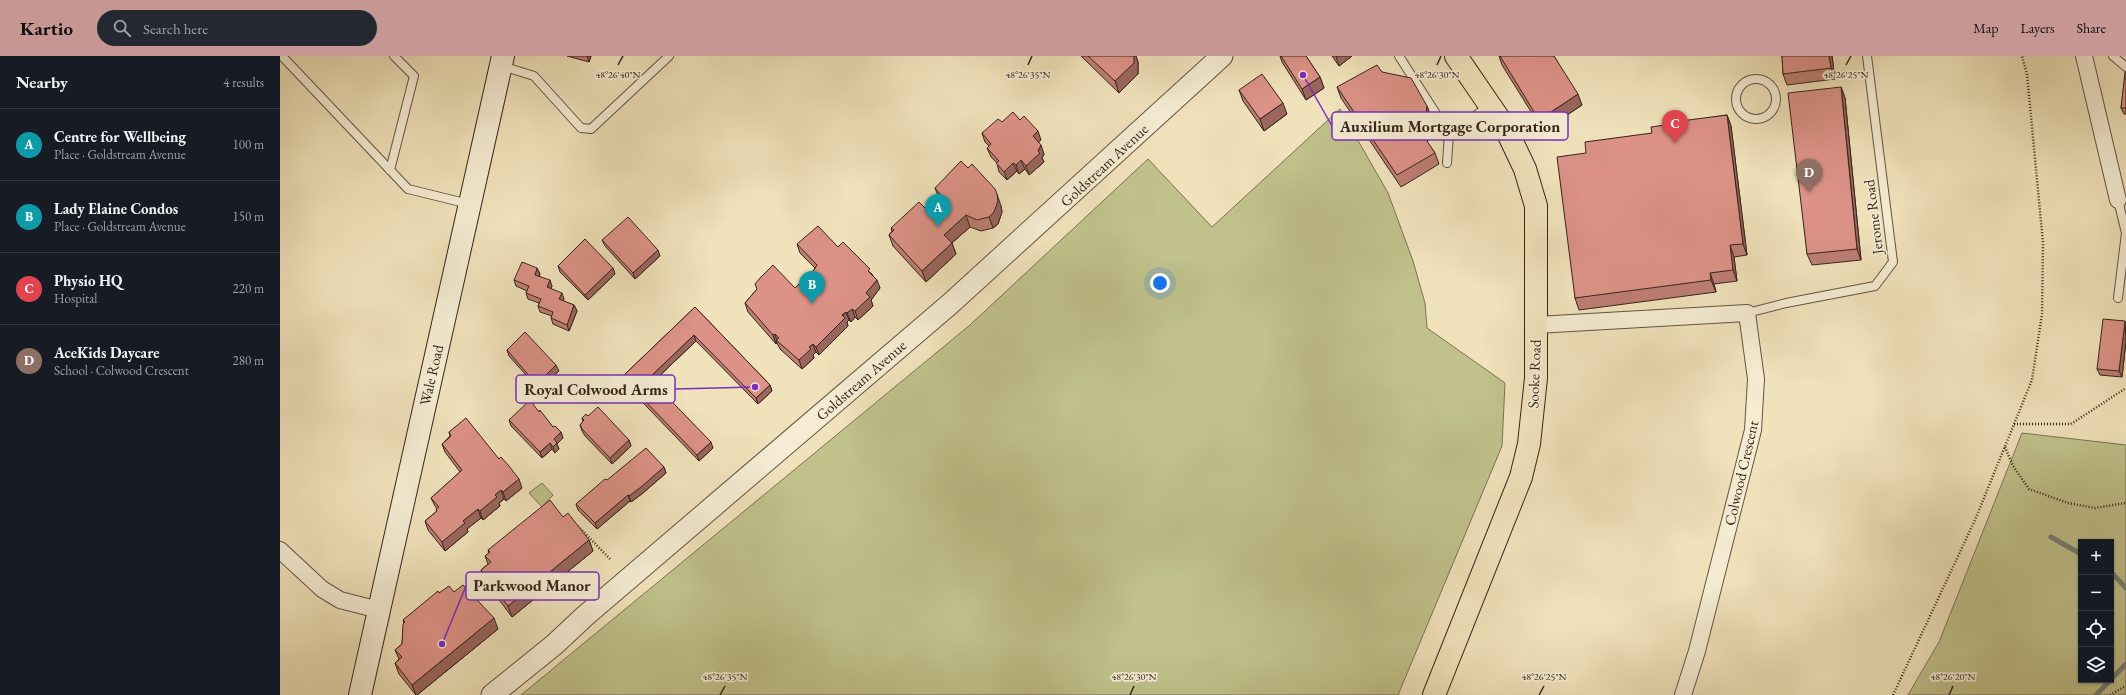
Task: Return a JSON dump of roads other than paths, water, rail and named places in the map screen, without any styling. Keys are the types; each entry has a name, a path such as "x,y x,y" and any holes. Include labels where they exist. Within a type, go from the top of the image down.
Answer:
{"main road":[{"name":"Sooke Road","path":"1434,695 1521,477 1533,413 1536,378 1536,206 1525,168 1506,129 1456,56"},
{"name":"Wale Road","path":"360,695 502,61"}],"street":[{"path":"2084,56 2118,200"},
{"name":"Goldstream Avenue","path":"492,695 554,645 585,616 950,304 1216,58"},
{"path":"1536,326 1747,313"},
{"name":"Colwood Crescent","path":"1683,695 1698,651 1754,430 1756,379 1747,313"},
{"path":"280,550 322,589 340,600 379,610"}],"lane":[{"path":"282,56 408,189 470,204"},
{"path":"390,170 414,76 394,56"},
{"path":"502,61 534,76 581,128 591,129 669,56"},
{"path":"1399,56 1449,134 1447,163"},
{"name":"Jerome Road","path":"1747,313 1786,303 1875,286 1892,262 1867,56"},
{"path":"2114,56 2126,67"},
{"path":"1750,80 1763,80 1769,83 1776,95 1775,108 1765,118 1752,119 1746,117 1738,107 1736,99 1740,88 1750,80"},
{"path":"1449,134 1490,105"},
{"path":"2118,200 2126,233 2118,298"}],"waterway":[{"path":"2051,537 2078,552"},
{"path":"2114,575 2126,588"},
{"path":"2096,695 2126,664"}],"place":[{"name":"Auxilium Mortgage Corporation","path":"1303,75"},
{"name":"Physio HQ","path":"1675,143"},
{"name":"AceKids Daycare","path":"1809,192"},
{"name":"Centre for Wellbeing","path":"938,227"},
{"name":"Lady Elaine Condos","path":"812,304"},
{"name":"Royal Colwood Arms","path":"755,387"},
{"name":"Parkwood Manor","path":"442,644"}]}
